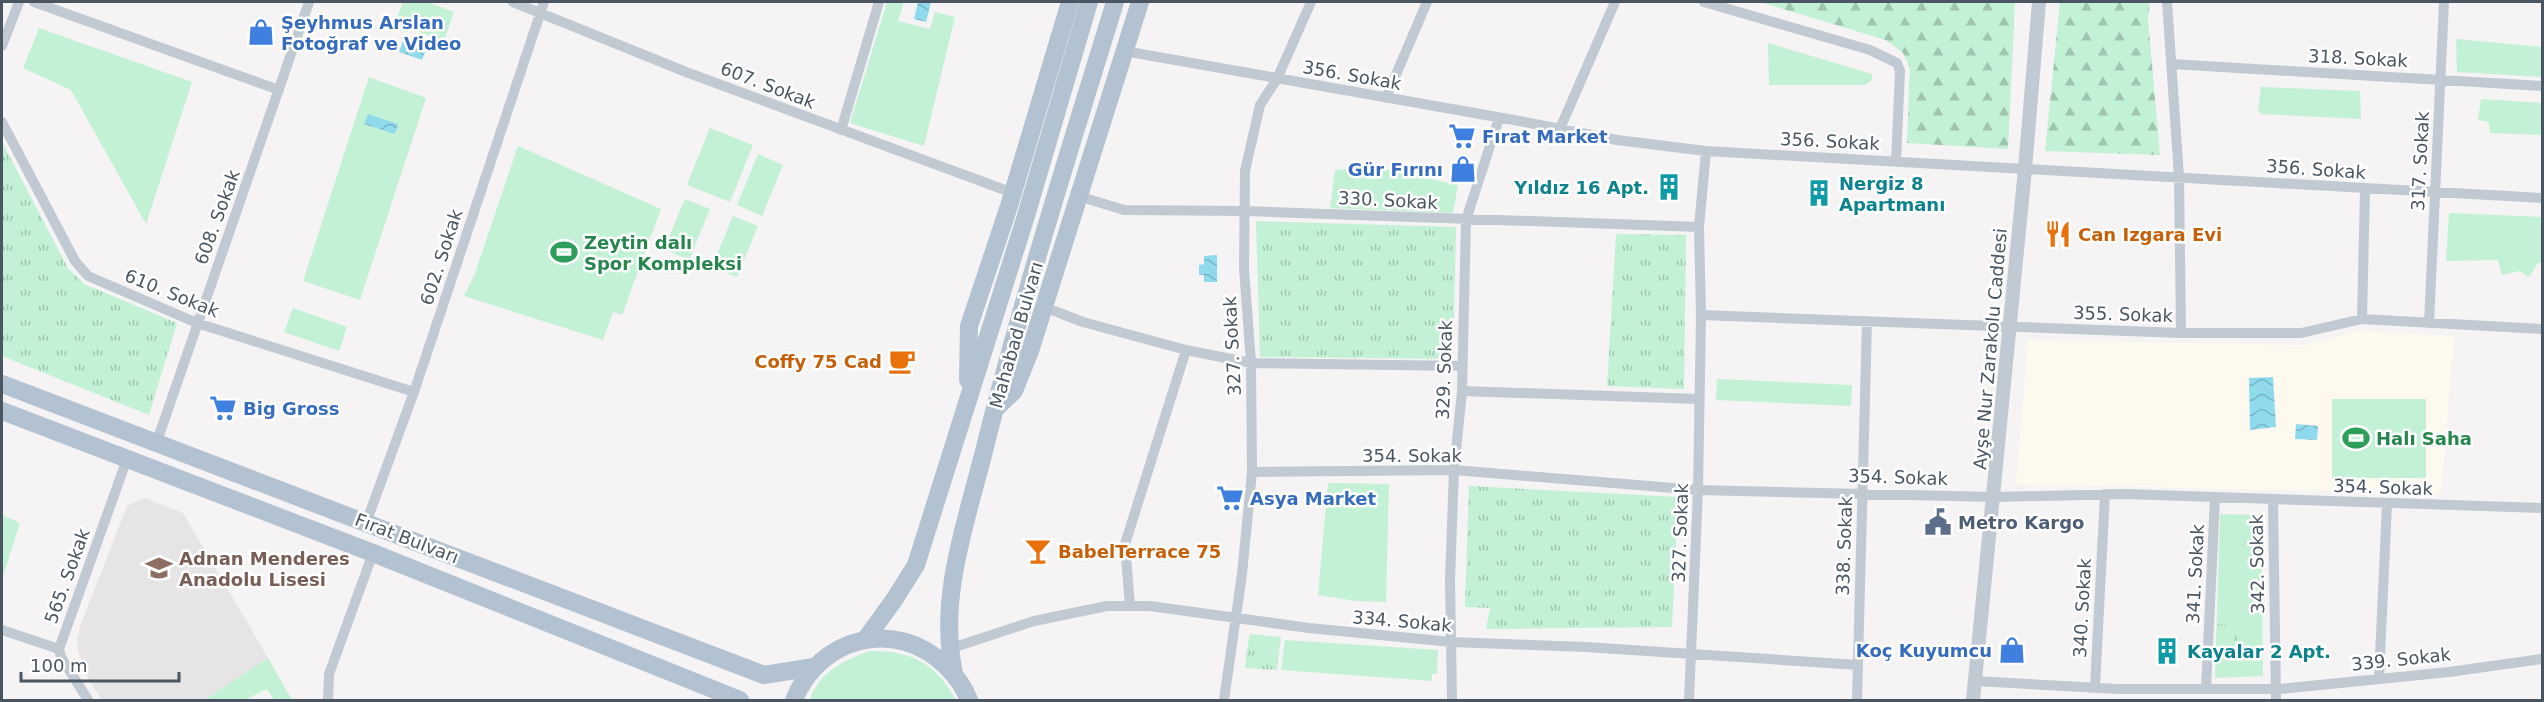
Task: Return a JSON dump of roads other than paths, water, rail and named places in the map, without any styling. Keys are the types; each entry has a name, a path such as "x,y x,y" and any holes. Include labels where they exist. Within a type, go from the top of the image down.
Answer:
{"main road":[{"path":"967,403 969,326 1013,194 1070,2"},
{"name":"Mahabad Bulvarı","path":"865,640 916,566 1025,219 1089,2"},
{"name":"Mahabad Bulvarı","path":"954,674 949,649 954,567 1006,363 1115,2"},
{"path":"995,409 1014,391 1030,351 1140,2"},
{"name":"Fırat Bulvarı","path":"2,384 764,675 814,667"},
{"name":"Fırat Bulvarı","path":"2,411 373,553 740,700"},
{"path":"794,700 800,686 814,667 837,649 865,640 890,639 914,644 936,656 954,674 970,699"}],"street":[{"path":"2,46 19,2"},
{"path":"34,2 279,90"},
{"name":"608. Sokak","path":"156,444 309,2"},
{"name":"607. Sokak","path":"513,2 542,7 686,72 1013,194"},
{"path":"841,130 879,2"},
{"name":"327. Sokak","path":"1224,700 1237,618 1252,472 1251,363 1244,268 1245,171 1260,105 1277,79 1311,2"},
{"path":"1386,98 1427,2"},
{"path":"1559,130 1616,2"},
{"path":"1704,2 1870,50 1897,63 1900,71 1896,161"},
{"name":"Ayşe Nur Zarakolu Caddesi","path":"1973,700 2025,169 2038,2"},
{"path":"2167,2 2179,176 2181,333"},
{"name":"317. Sokak","path":"2429,323 2444,2"},
{"name":"602. Sokak","path":"366,523 414,392 542,7"},
{"name":"356. Sokak","path":"1124,51 1559,130 1706,151 2542,198"},
{"name":"318. Sokak","path":"2172,64 2542,86"},
{"name":"329. Sokak","path":"1452,700 1450,579 1454,470 1462,391 1466,220 1499,118"},
{"name":"610. Sokak","path":"2,123 75,261 88,276 197,323 414,392"},
{"name":"327. Sokak","path":"1689,700 1693,655 1698,490 1701,315 1699,227 1706,151"},
{"path":"2362,319 2365,189"},
{"name":"330. Sokak","path":"1077,196 1124,210 1245,211 1699,227"},
{"path":"1044,307 1083,322 1186,350 1251,363 1462,366"},
{"name":"355. Sokak","path":"1701,315 2181,333 2301,333 2362,319 2542,328"},
{"name":"338. Sokak","path":"1857,700 1867,321"},
{"path":"1130,606 1125,544 1186,350"},
{"path":"1462,391 1698,399"},
{"name":"565. Sokak","path":"88,700 61,657 59,649 127,459"},
{"name":"354. Sokak","path":"1252,472 1454,470 1698,490 1862,492 1994,497 2105,494 2387,505 2542,508"},
{"name":"340. Sokak","path":"2095,687 2105,494"},
{"name":"341. Sokak","path":"2206,689 2215,498"},
{"name":"342. Sokak","path":"2273,500 2276,700"},
{"path":"2379,678 2387,505"},
{"path":"328,700 329,674 373,553"},
{"name":"334. Sokak","path":"949,649 1034,621 1107,606 1150,606 1309,628 1451,642 1586,647 1858,665"},
{"path":"2,630 59,649"},
{"name":"339. Sokak","path":"1975,681 2095,687 2275,689 2542,659"}],"water":[{"path":"918,2 931,2 926,22 914,19"},
{"path":"403,41 426,49 422,60 399,52"},
{"path":"368,114 398,124 395,134 364,124"},
{"path":"1217,255 1217,282 1204,282 1204,275 1199,275 1199,265 1204,264 1204,256"},
{"path":"2273,377 2276,427 2250,430 2249,378"},
{"path":"2296,424 2318,426 2317,440 2295,439"}],"place":[{"name":"Şeyhmus Arslan Fotoğraf ve Video","path":"261,32"},
{"name":"Fırat Market","path":"1462,136"},
{"name":"Gür Fırını","path":"1463,169"},
{"name":"Yıldız 16 Apt.","path":"1669,187"},
{"name":"Nergiz 8 Apartmanı","path":"1819,193"},
{"name":"Can Izgara Evi","path":"2058,234"},
{"name":"Zeytin dalı Spor Kompleksi","path":"564,252"},
{"name":"Coffy 75 Cad","path":"902,361"},
{"name":"Big Gross","path":"223,408"},
{"name":"Halı Saha","path":"2356,438"},
{"name":"Asya Market","path":"1230,498"},
{"name":"Metro Kargo","path":"1938,522"},
{"name":"BabelTerrace 75","path":"1038,551"},
{"name":"Adnan Menderes Anadolu Lisesi","path":"159,568"},
{"name":"Koç Kuyumcu","path":"2012,650"},
{"name":"Kayalar 2 Apt.","path":"2167,651"}]}
